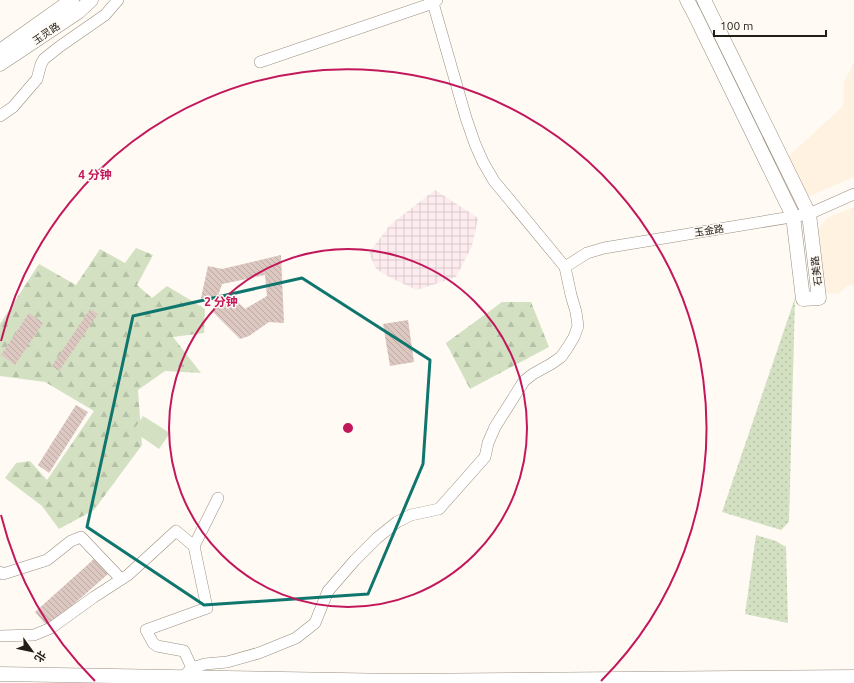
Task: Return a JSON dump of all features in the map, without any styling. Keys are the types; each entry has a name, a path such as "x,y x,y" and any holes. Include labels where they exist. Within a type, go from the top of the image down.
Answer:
{"main road":[{"name":"玉灵路","path":"0,64 72,0"},
{"name":"玉灵路","path":"0,51 28,39 78,12 91,0"},
{"name":"石美路","path":"687,0 793,216 803,299 819,298 809,214 704,0"},
{"path":"0,674 398,681 854,677"}],"street":[{"path":"0,116 13,106 37,79 44,59 105,15 118,0"},
{"path":"182,678 192,668 205,664 227,662 259,653 296,638 315,623 328,591 355,560 377,538 397,522 411,515 438,509 484,457 495,427 524,381 561,357 574,337 578,326 576,312 564,267 494,181 475,144 466,118 435,2 260,62"},
{"name":"玉金路","path":"564,267 587,253 604,248 809,214 854,194"},
{"path":"192,668 184,651 157,646 153,643 146,630 206,608 194,546 218,498"},
{"path":"0,636 34,635 51,628 128,575 176,531 194,546"},
{"path":"0,572 4,574 47,560 72,541 81,537 121,580"}],"highlighted area":[{"path":"302,278 430,360 423,464 368,594 204,605 87,527 133,316"}],"shaded area":[{"path":"854,63 854,177 810,196 802,192 787,158 843,106 844,81"},
{"path":"435,190 478,218 472,246 456,277 417,290 376,269 369,253 390,225"},
{"path":"854,207 854,286 848,285 838,294 824,293 818,229 827,218"}],"green space":[{"path":"136,248 153,255 137,285 152,298 167,286 205,309 204,333 173,337 201,373 165,371 138,390 142,445 94,510 59,529 42,506 5,478 16,463 30,461 47,480 94,411 45,382 0,376 0,324 39,264 76,285 100,249 125,263"},
{"path":"795,298 789,522 781,530 722,512"},
{"path":"502,302 531,302 549,347 470,389 446,343"},
{"path":"143,416 170,433 159,449 133,431"},
{"path":"756,535 776,541 786,547 788,623 745,614"}],"building":[{"path":"281,255 284,323 269,322 249,336 240,339 213,312 218,302 201,298 208,266 222,269","holes":["265,275 267,296 245,309 230,294 218,296 222,284"]},
{"path":"90,309 98,314 59,371 52,366"},
{"path":"29,313 43,323 15,365 1,355"},
{"path":"408,320 414,362 390,366 383,324"},
{"path":"76,405 88,412 49,473 38,465"},
{"path":"94,559 108,574 48,627 35,612"}]}
